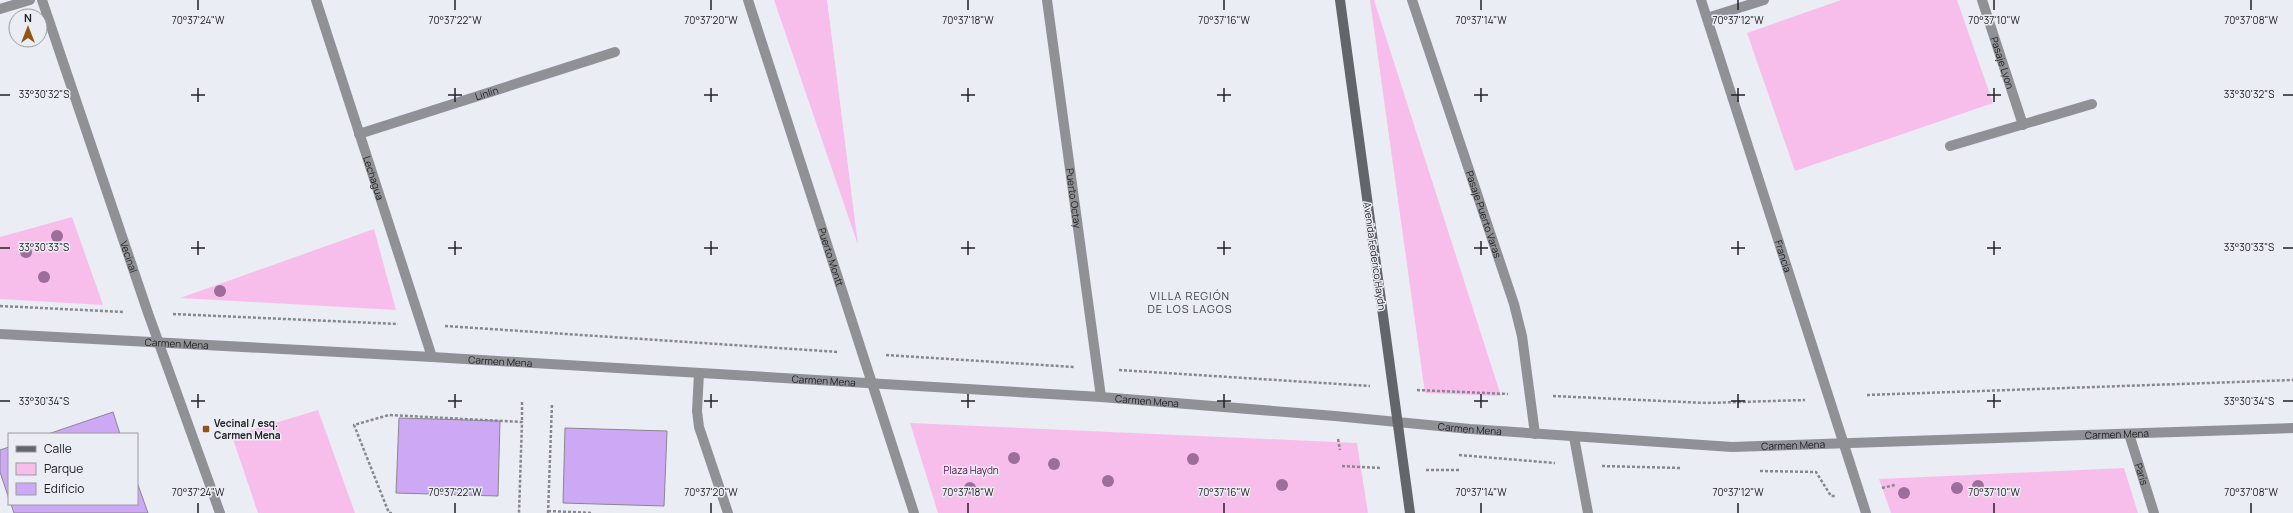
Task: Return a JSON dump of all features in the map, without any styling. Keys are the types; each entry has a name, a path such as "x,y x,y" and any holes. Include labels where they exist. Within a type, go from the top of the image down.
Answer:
{"street":[{"path":"0,9 30,0"},
{"name":"Vecinal","path":"42,0 159,342 220,513"},
{"name":"Lechagua","path":"316,0 432,357"},
{"name":"Puerto Montt","path":"748,0 914,513"},
{"name":"Puerto Octay","path":"1047,0 1101,397"},
{"name":"Avenida Federico Haydn","path":"1340,0 1410,513"},
{"name":"Pasaje Puerto Varas","path":"1412,0 1514,304 1522,336 1535,434"},
{"name":"Francia","path":"1701,0 1866,513"},
{"path":"1707,18 1764,0"},
{"name":"Pasaje Lyon","path":"1982,0 2023,125"},
{"name":"Linlín","path":"359,134 615,52"},
{"path":"1950,146 2092,104"},
{"name":"Carmen Mena","path":"0,334 432,357 1101,397 1535,434 1732,447 2293,428"},
{"path":"699,373 697,411 699,427 728,513"},
{"name":"París","path":"2129,434 2154,513"},
{"path":"1574,437 1588,513"}],"path":[{"path":"0,306 107,311"},
{"path":"184,314 421,325 1393,388 1706,403 1830,400"},
{"path":"1867,395 2293,380"},
{"path":"519,513 522,402"},
{"path":"552,403 548,512 593,513"},
{"path":"392,513 389,513 354,424 389,415 522,422"},
{"path":"1460,455 1580,465 1682,468"},
{"path":"1753,471 1816,472 1831,496 1859,493 1896,485"}],"green space":[{"path":"774,0 827,0 858,245"},
{"path":"1370,0 1374,0 1501,396 1425,393"},
{"path":"1841,0 1957,0 1993,103 1795,171 1747,33"},
{"path":"72,217 103,305 0,299 0,237"},
{"path":"374,229 396,310 180,298"},
{"path":"318,410 355,513 258,513 232,436"},
{"name":"Plaza Haydn","path":"910,423 1357,443 1368,513 938,513"},
{"path":"2124,468 2138,513 1891,513 1879,479"}],"building":[{"path":"113,412 120,433 51,433"},
{"path":"399,418 500,421 498,496 396,493"},
{"path":"565,428 667,431 664,506 563,503"},
{"path":"8,447 8,496 0,472 0,450"},
{"path":"138,485 148,513 14,513 11,505 138,505"}],"place":[{"name":"Vecinal / esq. Carmen Mena","path":"206,429"}],"district":[{"name":"VILLA REGIÓN DE LOS LAGOS","path":"1190,301"}]}
